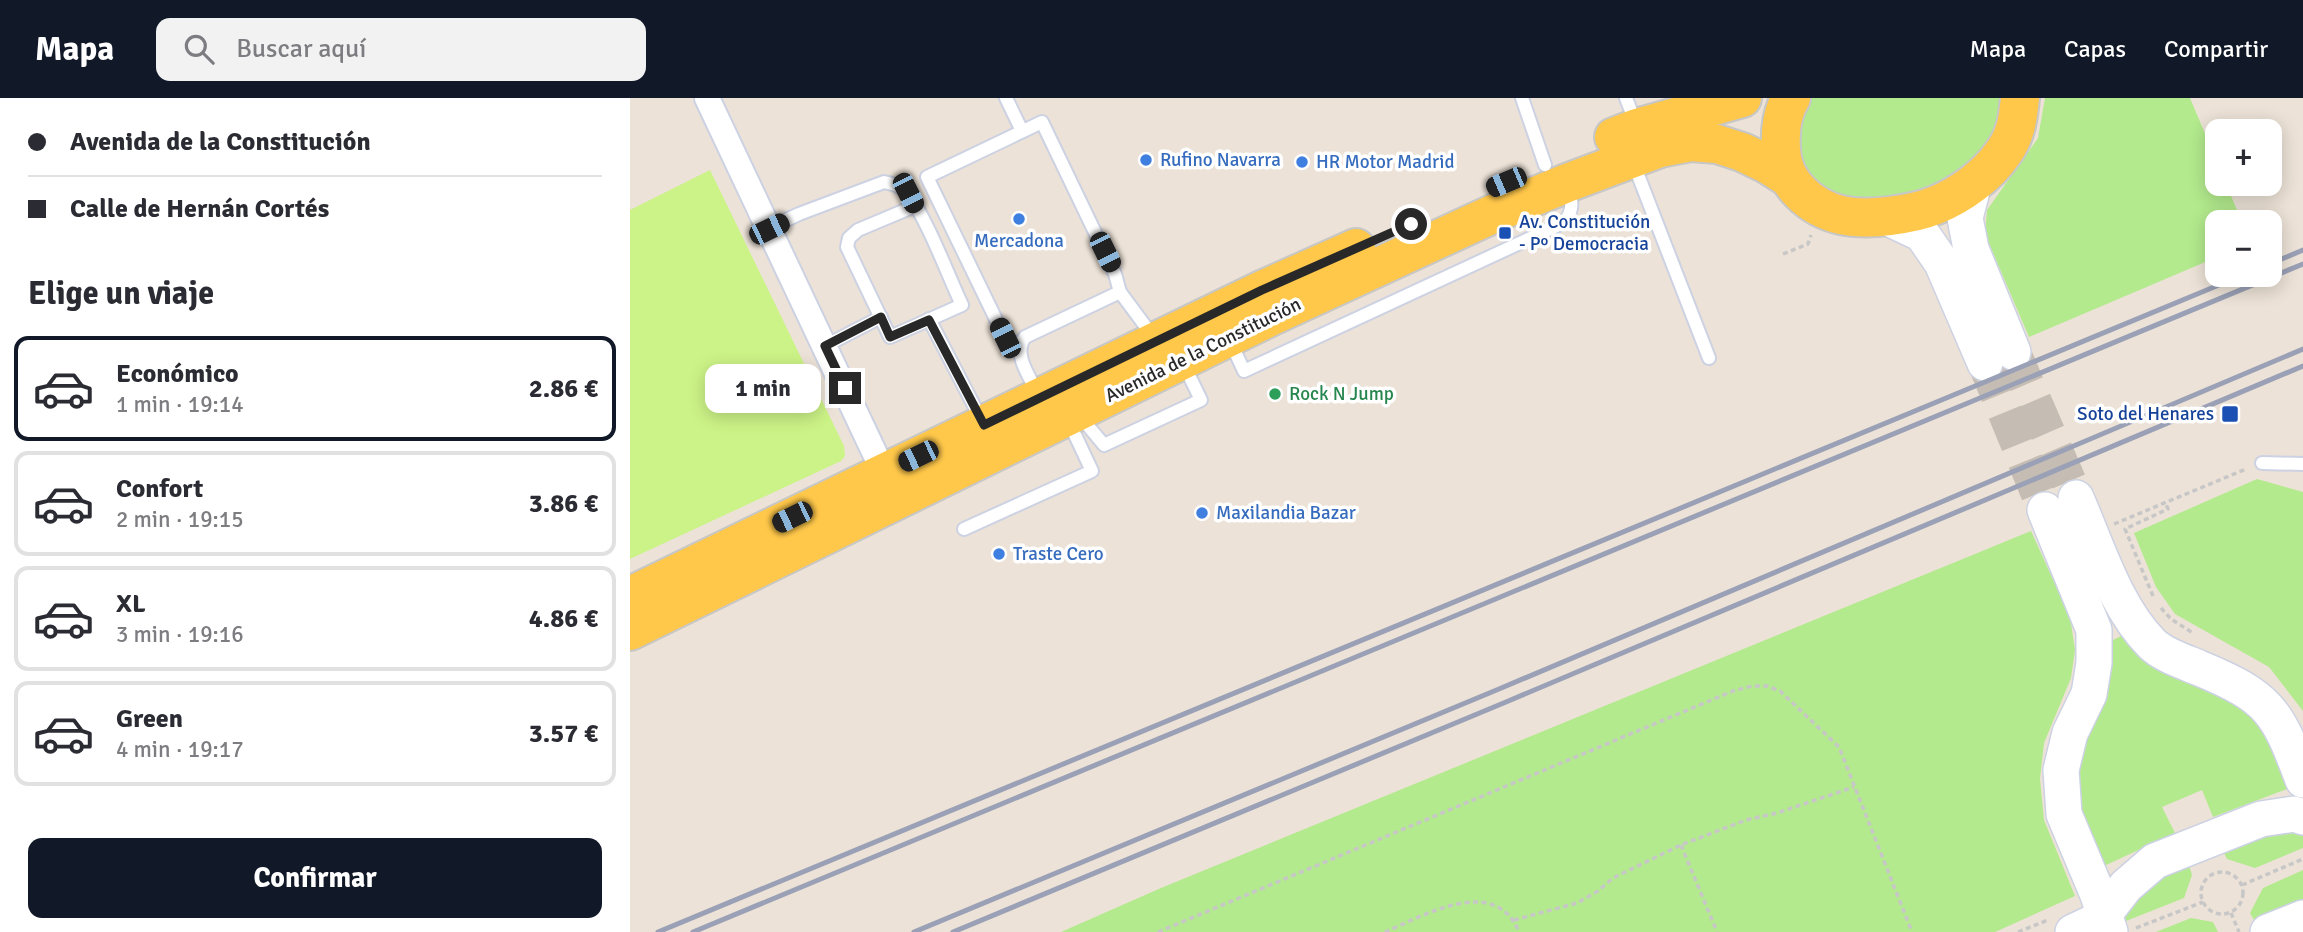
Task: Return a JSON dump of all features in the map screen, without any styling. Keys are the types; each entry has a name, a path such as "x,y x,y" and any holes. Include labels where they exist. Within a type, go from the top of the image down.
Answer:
{"main road":[{"name":"Avenida de la Constitución","path":"1170,351 1228,338 1495,213 1632,128 1742,98"},
{"path":"1789,178 1781,155 1780,130 1791,98"},
{"name":"Avenida de la Constitución","path":"1632,128 1660,148 1691,142 1717,144 1754,157 1789,178 1807,200 1842,215 1886,217 1936,205 1974,183 2003,153 2017,127 2020,98"},
{"name":"Avenida de la Constitución","path":"630,631 1170,351 1262,290 1556,174"},
{"name":"Avenida de la Constitución","path":"630,596 984,425 1061,409"}],"street":[{"path":"707,98 884,473"},
{"path":"1886,217 1922,234 1999,357 1965,218 1974,183"},
{"path":"2114,923 2064,814 2061,769 2070,733 2088,694 2094,663 2094,630 2061,504 2126,613 2154,646 2231,681 2259,698 2278,721 2303,779"},
{"path":"2114,923 2126,886 2155,861 2261,819 2294,814 2303,817"},
{"path":"2268,932 2303,918"},
{"path":"2062,925 2114,923"}],"lane":[{"path":"1006,98 1023,131"},
{"path":"1521,98 1556,174"},
{"path":"1019,345 1005,338 968,252 927,177 1042,122 1115,274 1120,292 1170,351"},
{"path":"1632,128 1709,358"},
{"path":"769,229 799,214 884,182 897,185 908,193 915,206 962,305 890,337 847,247 849,238 858,230 915,206"},
{"path":"964,529 1092,471 1061,409 1019,354 1019,345 1025,337 1120,292"},
{"path":"825,346 881,317"},
{"path":"929,320 984,425"},
{"path":"2262,463 2303,464"}],"path":[{"path":"1783,254 1808,244"},
{"path":"2113,524 2262,463"},
{"path":"2165,502 2168,509 2125,529 2156,603 2171,619 2201,637"},
{"path":"1158,932 1733,691 1752,686 1767,686 1780,691 1839,747 1912,932"},
{"path":"1514,920 1577,903 1598,891 1613,878 1681,845 1746,820 1777,813 1854,787"},
{"path":"1681,845 1717,932"},
{"path":"2242,885 2303,859"},
{"path":"2216,873 2228,873 2242,885 2243,895 2239,907 2231,913 2220,915 2210,911 2203,902 2201,892 2205,880 2216,873"},
{"path":"2114,923 2203,902"},
{"path":"1385,932 1446,906 1468,903 1486,903 1502,908 1514,920 1519,932"},
{"path":"2231,913 2239,932"},
{"path":"2018,932 2062,925"}],"green space":[{"path":"1812,98 2000,98 1996,129 1977,157 1948,179 1912,194 1875,200 1841,195 1814,179 1799,148 1798,135 1802,115"},
{"path":"2045,98 2190,98 2205,134 2205,196 2231,196 2237,210 2205,210 2205,262 2029,337 1985,234 1987,210 2038,138"},
{"path":"710,170 844,446 845,456 841,461 630,559 630,210"},
{"path":"2257,479 2303,492 2303,711 2269,667 2175,614 2156,587 2134,533"},
{"path":"2031,531 2070,617 2075,650 2071,678 2044,743 2040,779 2044,820 2075,896 1995,932 1061,932 1161,888"},
{"path":"2123,635 2220,690 2260,719 2287,789 2213,817 2202,790 2162,807 2175,833 2104,866 2077,806 2078,755 2109,642"},
{"path":"2280,827 2303,833 2303,848 2255,868 2227,859 2221,847"},
{"path":"2187,859 2192,875 2184,898 2121,923 2123,906"},
{"path":"2303,870 2303,903 2258,927 2250,913 2263,888"},
{"path":"2191,918 2213,922 2218,932 2156,932"}],"tunnel":[{"path":"2013,352 2076,498"},
{"path":"1985,363 2045,510"}],"railway":[{"path":"2282,259 2303,250"},
{"path":"693,932 2303,264"},
{"path":"658,932 2214,287"},
{"path":"914,932 1499,689 2303,349"},
{"path":"953,932 2303,366"}],"place":[{"name":"Rufino Navarra","path":"1146,160"},
{"name":"HR Motor Madrid","path":"1302,162"},
{"name":"Mercadona","path":"1019,219"},
{"name":"Av. Constitución - Pº Democracia","path":"1505,233"},
{"name":"Rock N Jump","path":"1275,394"},
{"name":"Soto del Henares","path":"2230,414"},
{"name":"Maxilandia Bazar","path":"1202,513"},
{"name":"Traste Cero","path":"999,554"}],"route":[{"path":"845,388 825,346 881,317 890,337 929,320 984,425 1262,290 1411,224"}]}
